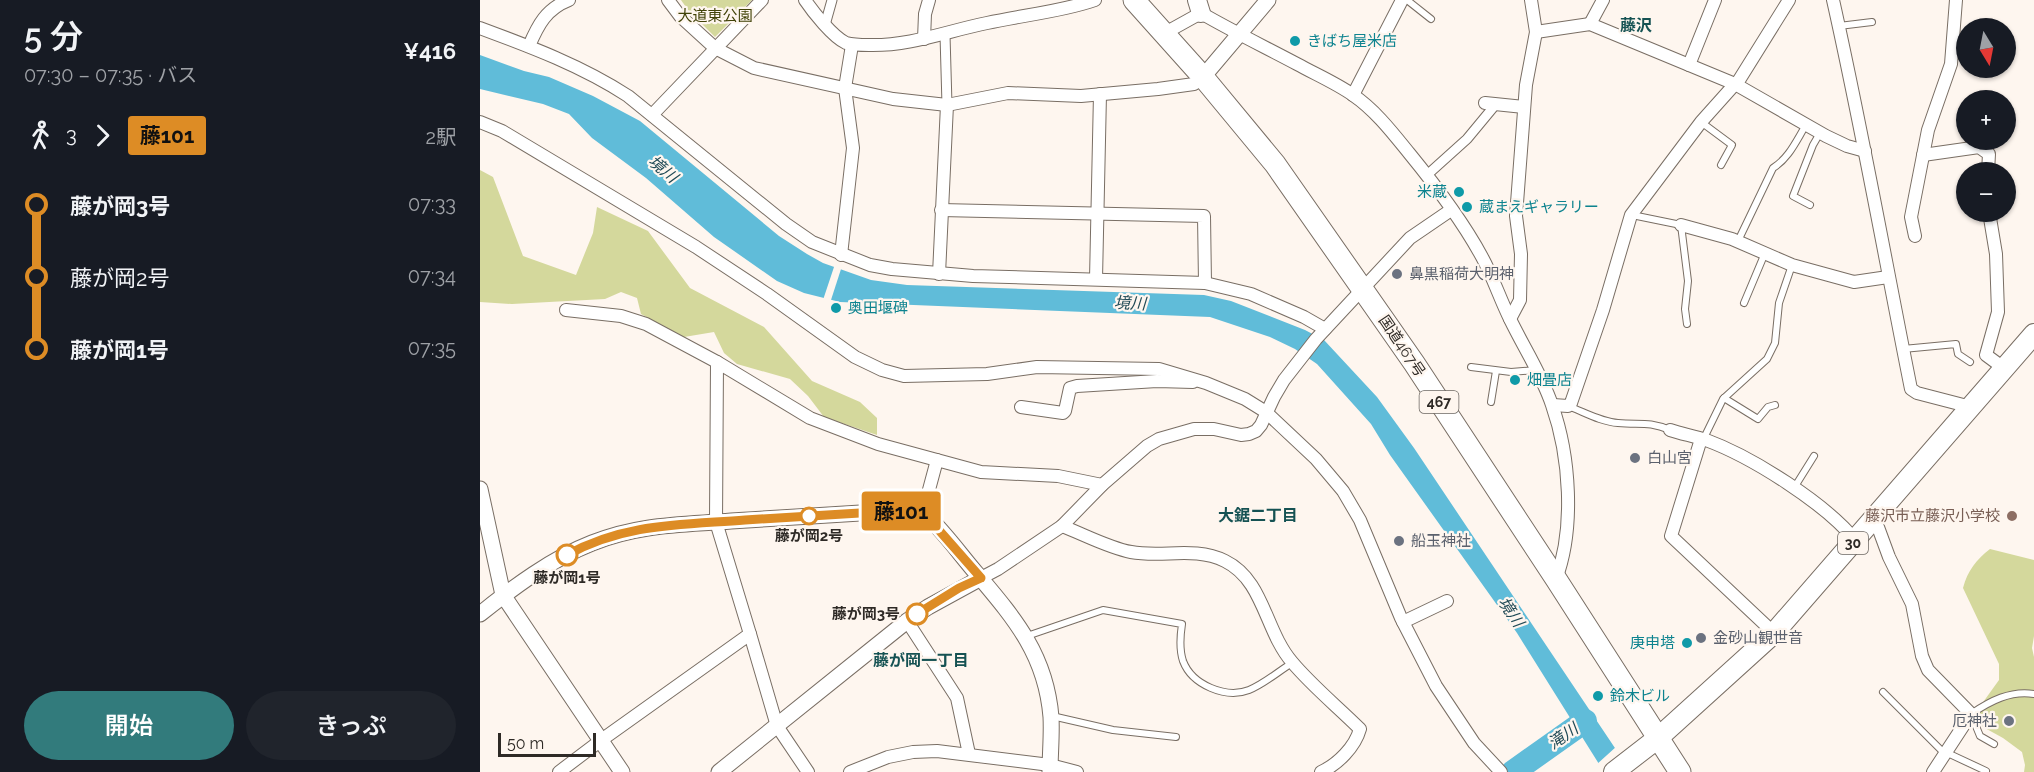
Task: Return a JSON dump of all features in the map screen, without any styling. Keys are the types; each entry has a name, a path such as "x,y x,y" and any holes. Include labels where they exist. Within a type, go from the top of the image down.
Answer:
{"highway":[{"name":"国道467号","path":"1134,0 1203,77 1275,164 1364,289 1556,579 1680,772"}],"main road":[{"name":"30","path":"1614,772 1658,738 1774,633 2034,334"}],"street":[{"path":"529,46 542,18 553,8 569,0"},
{"path":"668,0 680,16 715,48 754,68 893,99 947,105 1008,93 1081,96 1158,90 1194,84 1203,77 1268,0"},
{"path":"652,115 762,0"},
{"path":"805,0 825,25 843,42 852,45 886,45 924,39 987,22 1076,7 1095,0"},
{"path":"825,25 832,0"},
{"path":"924,39 925,14 929,0"},
{"path":"1353,95 1405,0"},
{"path":"1510,319 1520,300 1521,254 1516,216 1526,85 1536,32 1530,0"},
{"path":"1590,24 1603,0"},
{"path":"1689,65 1715,0"},
{"path":"1552,405 1568,406 1571,403 1588,358 1631,215 1701,122 1735,84 1789,0"},
{"path":"1833,0 1873,186 1888,277 1911,389 1917,393 1971,407"},
{"path":"1916,236 1911,217 1928,130 1951,64 1956,0"},
{"path":"1165,33 1199,7 1239,34 1353,95 1375,113 1427,175 1483,260 1552,405 1568,479 1565,544 1556,579"},
{"path":"1536,32 1590,24 1735,84 1820,133 1847,146 1865,151"},
{"path":"480,28 529,46 603,80 652,115 786,224 812,242 841,255 881,267 939,274 1205,283 1251,294 1279,305 1325,329"},
{"path":"939,274 947,105 945,35"},
{"path":"841,255 853,148 845,88 852,45"},
{"path":"1096,279 1100,94"},
{"path":"1427,175 1467,139 1490,103 1524,107"},
{"path":"480,122 502,131 696,247 750,282 855,357 882,370 904,376 923,376 987,374 1037,367 1159,369 1206,383 1245,399 1266,412 1316,459 1343,491 1367,534 1403,622 1426,669 1474,743 1501,772"},
{"path":"1923,155 1979,147 1989,154 1989,162"},
{"path":"941,210 1204,216 1205,283"},
{"path":"719,772 907,621 998,569 1062,526 1102,485 1147,446 1174,433 1194,429 1214,429 1241,435 1256,431 1274,397 1298,360 1325,329 1410,238 1451,210"},
{"path":"1991,222 1996,254 1998,312 1986,355 2005,369"},
{"path":"1681,225 1738,241 1792,265 1854,282 1888,277"},
{"path":"566,309 599,312 646,324 717,362 810,418 860,438 981,472 1059,476 1102,485"},
{"path":"717,362 716,522 777,726 808,772"},
{"path":"1021,406 1063,412 1070,388 1077,386 1157,381 1206,383"},
{"path":"1670,430 1702,439 1750,461 1826,511 1856,541"},
{"path":"1702,439 1671,536 1774,633"},
{"path":"923,512 937,460"},
{"path":"480,489 503,595 622,772"},
{"path":"480,614 503,595 551,563 591,543 646,528 670,524 923,512 981,578 1026,636 1041,669 1050,715 1050,768"},
{"path":"1875,519 1888,557 1912,604 1922,656 1928,670 1971,714 1933,772"},
{"path":"1062,526 1128,552 1207,554 1227,562 1244,574 1253,587 1274,635 1293,663 1360,729 1358,737 1343,756 1321,772"},
{"path":"1403,622 1447,601"},
{"path":"907,621 957,698 969,754"},
{"path":"559,772 750,634"},
{"path":"850,772 888,758 914,752 937,751 1077,772"}],"lane":[{"path":"1405,0 1431,19"},
{"path":"1839,26 1872,22"},
{"path":"1701,122 1732,146 1721,165"},
{"path":"1738,241 1773,168 1790,153 1806,125"},
{"path":"1810,204 1793,196 1820,133"},
{"path":"1631,215 1681,225 1688,281 1684,309 1687,324"},
{"path":"1744,303 1765,253"},
{"path":"1702,439 1724,398 1767,358 1775,343 1779,303 1792,265"},
{"path":"1903,349 1956,344 1958,354 1970,362"},
{"path":"1471,367 1496,371 1537,370"},
{"path":"1491,402 1496,371"},
{"path":"1724,398 1758,419 1768,407 1775,405"},
{"path":"1568,406 1606,421 1646,422 1670,430"},
{"path":"1794,488 1814,456"},
{"path":"1026,636 1103,610 1182,624 1181,651 1184,663 1192,675 1219,691 1235,693 1249,690 1293,663"},
{"path":"1883,692 1945,754 1986,771"},
{"path":"1994,744 1980,736 1971,714 1987,703 2016,692 2034,694"},
{"path":"1050,715 1113,729 1176,737"}],"green space":[{"name":"大道東公園","path":"681,0 752,0 715,37"},
{"path":"480,170 493,177 523,256 576,275 593,233 597,207 648,231 690,288 764,327 812,381 860,402 877,418 877,435 824,417 808,396 790,379 737,364 724,353 714,332 684,337 641,314 637,298 621,292 605,299 512,304 480,302"},
{"path":"1990,549 2034,560 2032,648 2034,657 2034,772 2024,772 2022,752 1983,727 1976,712 1999,680 1999,664 1963,588 1973,566"}],"water":[{"name":"境川","path":"480,55 524,71 549,77 593,96 640,121 779,236 823,263 871,280 907,285 1204,295 1231,301 1305,330 1324,340 1377,397 1414,448 1623,760 1604,772 1517,633 1390,455 1371,424 1317,364 1295,349 1270,337 1210,317 840,302 804,293 777,281 714,237 646,178 592,138 569,114 543,104 480,89"}],"pier":[{"path":"835,264 842,266 830,303 823,300"},
{"path":"1617,746 1637,772 1600,772 1596,765"}],"waterway":[{"name":"滝川","path":"1513,772 1585,721"}],"bus line":[{"name":"藤101","path":"567,555 591,543 629,531 670,524 909,510 923,512 932,519 981,578 959,588 917,614"}],"place":[{"name":"きばち屋米店","path":"1295,41"},
{"name":"米蔵","path":"1459,192"},
{"name":"蔵まえギャラリー","path":"1467,207"},
{"name":"鼻黒稲荷大明神","path":"1397,274"},
{"name":"奥田堰碑","path":"836,308"},
{"name":"畑畳店","path":"1515,380"},
{"name":"白山宮","path":"1635,458"},
{"name":"藤が岡2号","path":"809,516"},
{"name":"藤沢市立藤沢小学校","path":"2012,516"},
{"name":"船玉神社","path":"1399,541"},
{"name":"藤が岡1号","path":"567,555"},
{"name":"藤が岡3号","path":"917,614"},
{"name":"金砂山観世音","path":"1701,638"},
{"name":"庚申塔","path":"1687,643"},
{"name":"鈴木ビル","path":"1598,696"},
{"name":"厄神社","path":"2009,721"}],"district":[{"name":"藤沢","path":"1636,25"},
{"name":"大鋸二丁目","path":"1258,515"},
{"name":"藤が岡一丁目","path":"921,660"}]}
